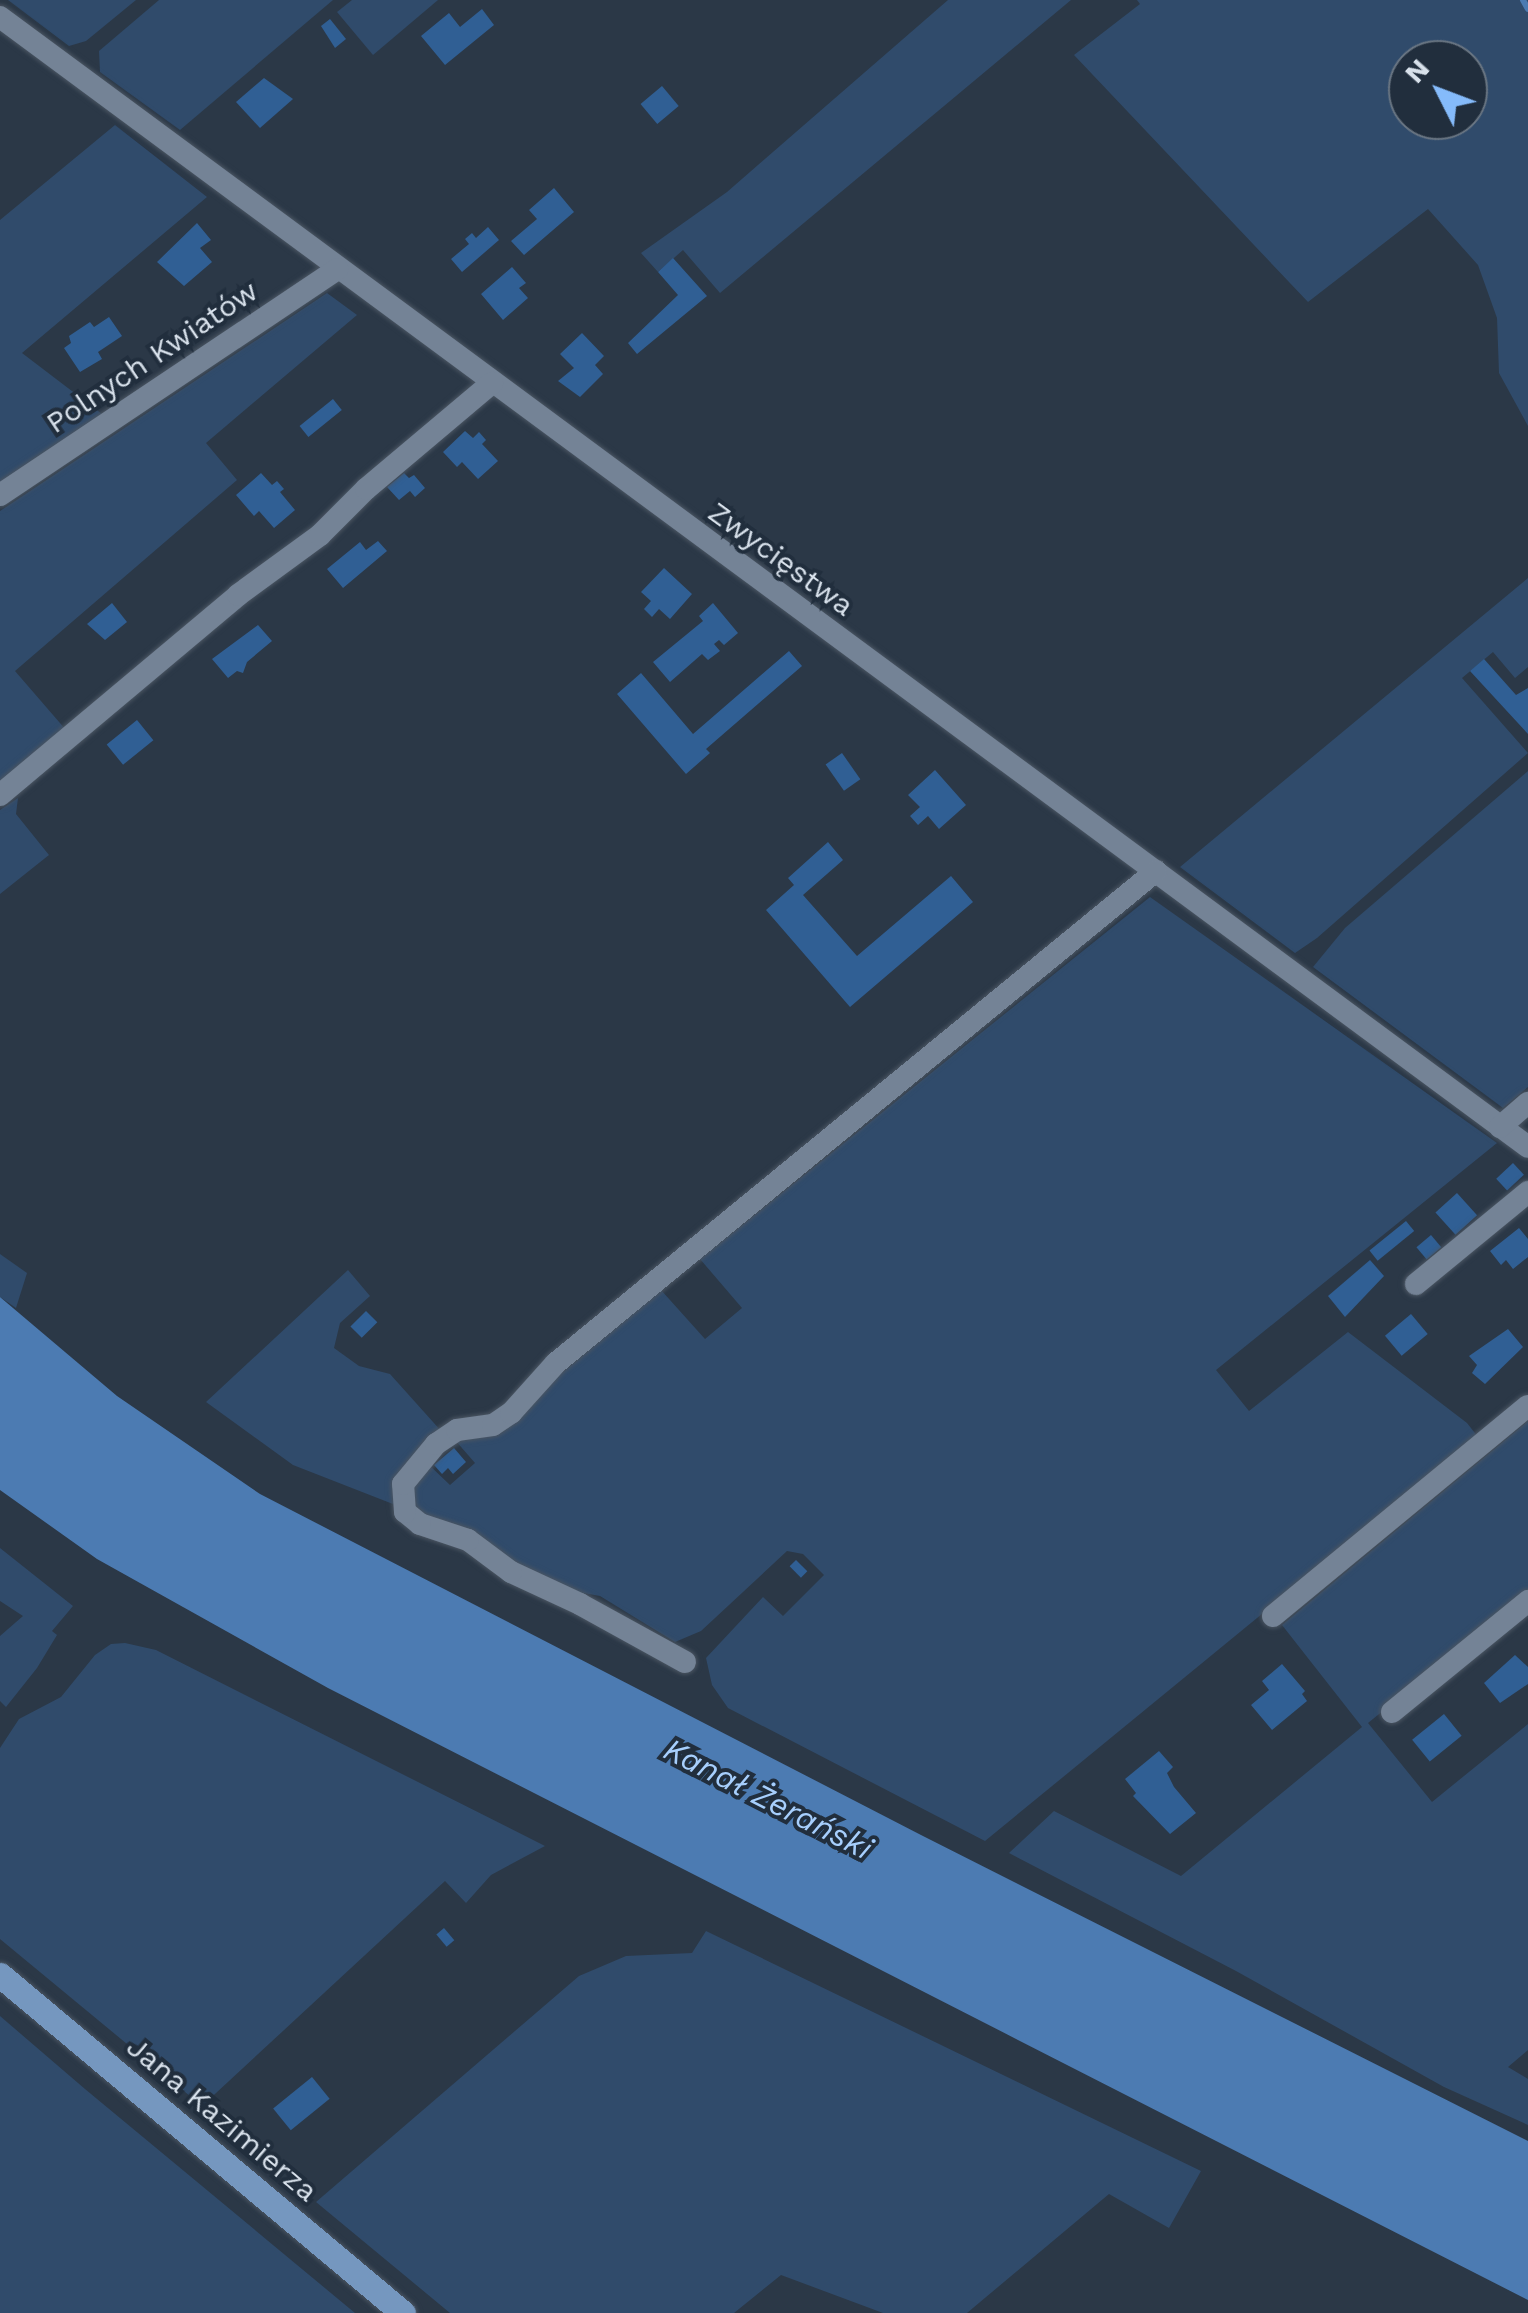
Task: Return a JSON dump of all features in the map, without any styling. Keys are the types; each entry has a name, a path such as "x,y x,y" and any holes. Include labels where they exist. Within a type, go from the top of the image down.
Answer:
{"main road":[{"name":"Jana Kazimierza","path":"0,1975 396,2311"}],"street":[{"name":"Zwycięstwa","path":"0,17 1528,1148"},
{"name":"Polnych Kwiatów","path":"0,496 337,269"},
{"path":"0,795 238,595 320,534 366,489 492,383"},
{"path":"685,1662 580,1604 511,1572 468,1540 420,1524 405,1512 403,1484 436,1444 458,1430 493,1425 511,1413 556,1362 1156,872"},
{"path":"1500,1127 1528,1104"},
{"path":"1416,1284 1528,1192"},
{"path":"1273,1616 1528,1406"},
{"path":"1392,1712 1528,1601"}],"shaded area":[{"path":"8,0 136,0 86,41 69,46"},
{"path":"159,0 333,0 180,130 100,72 99,51"},
{"path":"352,0 438,0 373,55 337,12"},
{"path":"948,0 1071,0 720,293 683,250 658,272 641,253 727,192"},
{"path":"1137,0 1528,0 1528,426 1499,373 1497,318 1478,265 1428,209 1308,302 1074,55 1140,4"},
{"path":"115,125 207,197 22,353 106,417 0,487 0,220"},
{"path":"327,293 357,315 206,443 237,480 15,671 66,730 0,785 0,511"},
{"path":"1528,578 1528,667 1515,678 1493,652 1462,678 1528,753 1317,938 1295,953 1180,867"},
{"path":"1528,771 1528,1087 1503,1108 1313,967 1345,928"},
{"path":"18,798 16,814 49,855 0,894 0,810"},
{"path":"1150,897 1497,1143 1216,1370 1249,1411 1348,1332 1467,1423 1478,1437 985,1841 728,1708 712,1685 706,1658 763,1597 783,1616 824,1575 803,1554 787,1551 701,1631 675,1642 600,1596 561,1589 415,1511 411,1482 427,1463 450,1485 475,1463 455,1440 557,1377 661,1290 705,1339 742,1308 700,1259"},
{"path":"0,1254 27,1273 16,1308 0,1297"},
{"path":"348,1270 370,1296 340,1323 334,1348 359,1366 390,1374 442,1432 398,1506 293,1465 206,1402"},
{"path":"1528,1421 1528,1594 1368,1723 1432,1802 1528,1724 1528,2050 1508,2067 1528,2079 1528,2125 1444,2087 1236,1971 1009,1853 1054,1811 1181,1876 1362,1727 1282,1625"},
{"path":"0,1548 73,1606 52,1631 57,1635 37,1668 6,1707 0,1701 0,1636 23,1616 0,1601"},
{"path":"111,1644 156,1650 545,1846 491,1875 466,1903 445,1881 202,2106 0,1939 0,1748 19,1719 61,1697 95,1655"},
{"path":"706,1931 1201,2171 1169,2228 1109,2194 967,2313 883,2313 781,2275 734,2313 450,2313 316,2202 579,1976 626,1956 692,1953"},
{"path":"0,2016 85,2089 355,2313 0,2313"}],"water":[{"name":"Kanał Żerański","path":"0,1297 117,1396 260,1494 921,1835 1528,2141 1528,2300 328,1688 97,1559 0,1490"}],"building":[{"path":"482,9 494,25 445,65 421,36 449,13 460,27"},
{"path":"330,19 346,39 335,48 321,26"},
{"path":"264,78 293,99 260,128 236,102"},
{"path":"662,86 679,106 657,124 641,104"},
{"path":"554,188 574,212 524,255 511,241 537,219 529,210"},
{"path":"197,223 211,240 200,248 212,262 184,286 157,262"},
{"path":"488,227 499,240 462,272 451,259 469,244 465,239 472,233 476,238"},
{"path":"673,258 707,296 637,354 628,343 678,295 658,272"},
{"path":"512,267 526,283 519,288 528,298 503,320 481,294"},
{"path":"109,317 122,336 98,352 102,359 80,372 64,348 71,343 69,336 90,322 94,327"},
{"path":"582,333 604,356 595,365 603,374 580,397 558,381 574,368 560,354"},
{"path":"333,399 342,410 308,437 300,426"},
{"path":"465,431 473,438 479,432 486,440 482,444 498,461 478,479 462,462 457,467 443,452"},
{"path":"261,473 272,485 277,481 284,489 280,492 295,510 274,528 259,511 254,516 236,495"},
{"path":"404,473 409,478 414,475 425,488 415,497 410,491 399,500 387,487"},
{"path":"378,541 387,551 343,588 327,569 360,542 366,550"},
{"path":"664,568 692,594 670,619 659,609 652,617 644,609 651,601 641,592"},
{"path":"112,603 127,622 105,640 87,624"},
{"path":"713,603 738,633 724,645 719,640 714,644 720,651 708,660 702,654 670,682 653,662 703,621 699,616"},
{"path":"258,625 272,641 247,662 243,673 237,671 228,678 212,659"},
{"path":"789,651 802,666 706,749 710,753 686,774 617,694 641,673 693,734"},
{"path":"1484,659 1516,695 1528,688 1528,734 1470,671"},
{"path":"137,720 153,740 123,765 107,745"},
{"path":"842,753 860,779 844,791 826,764"},
{"path":"935,770 966,805 939,829 928,816 918,825 910,816 920,807 908,795"},
{"path":"828,842 843,860 803,895 857,956 951,876 973,902 850,1007 766,910 794,885 788,878"},
{"path":"1513,1163 1524,1175 1507,1190 1496,1179"},
{"path":"1457,1193 1477,1215 1456,1235 1435,1212"},
{"path":"1406,1221 1414,1231 1378,1261 1369,1251"},
{"path":"1519,1228 1528,1239 1528,1257 1513,1269 1506,1260 1501,1265 1490,1251"},
{"path":"1431,1235 1441,1247 1427,1259 1416,1247"},
{"path":"1370,1260 1384,1276 1345,1317 1328,1296"},
{"path":"366,1311 377,1322 362,1338 350,1327"},
{"path":"1411,1314 1428,1334 1402,1356 1385,1336"},
{"path":"1508,1329 1523,1347 1485,1384 1472,1373 1477,1365 1469,1356"},
{"path":"454,1448 466,1462 453,1474 448,1468 442,1474 434,1465"},
{"path":"796,1560 807,1571 801,1578 790,1566"},
{"path":"1515,1655 1528,1667 1528,1684 1500,1703 1484,1683"},
{"path":"1282,1664 1305,1691 1302,1694 1307,1701 1272,1730 1251,1705 1269,1690 1262,1681"},
{"path":"1444,1714 1462,1736 1430,1762 1412,1740"},
{"path":"1159,1751 1173,1767 1167,1773 1174,1787 1196,1813 1170,1834 1133,1796 1136,1793 1125,1779"},
{"path":"444,1928 454,1940 447,1947 436,1934"},
{"path":"312,2077 330,2099 291,2130 273,2108"}],"waterway":[{"path":"1523,0 1528,9"}]}
